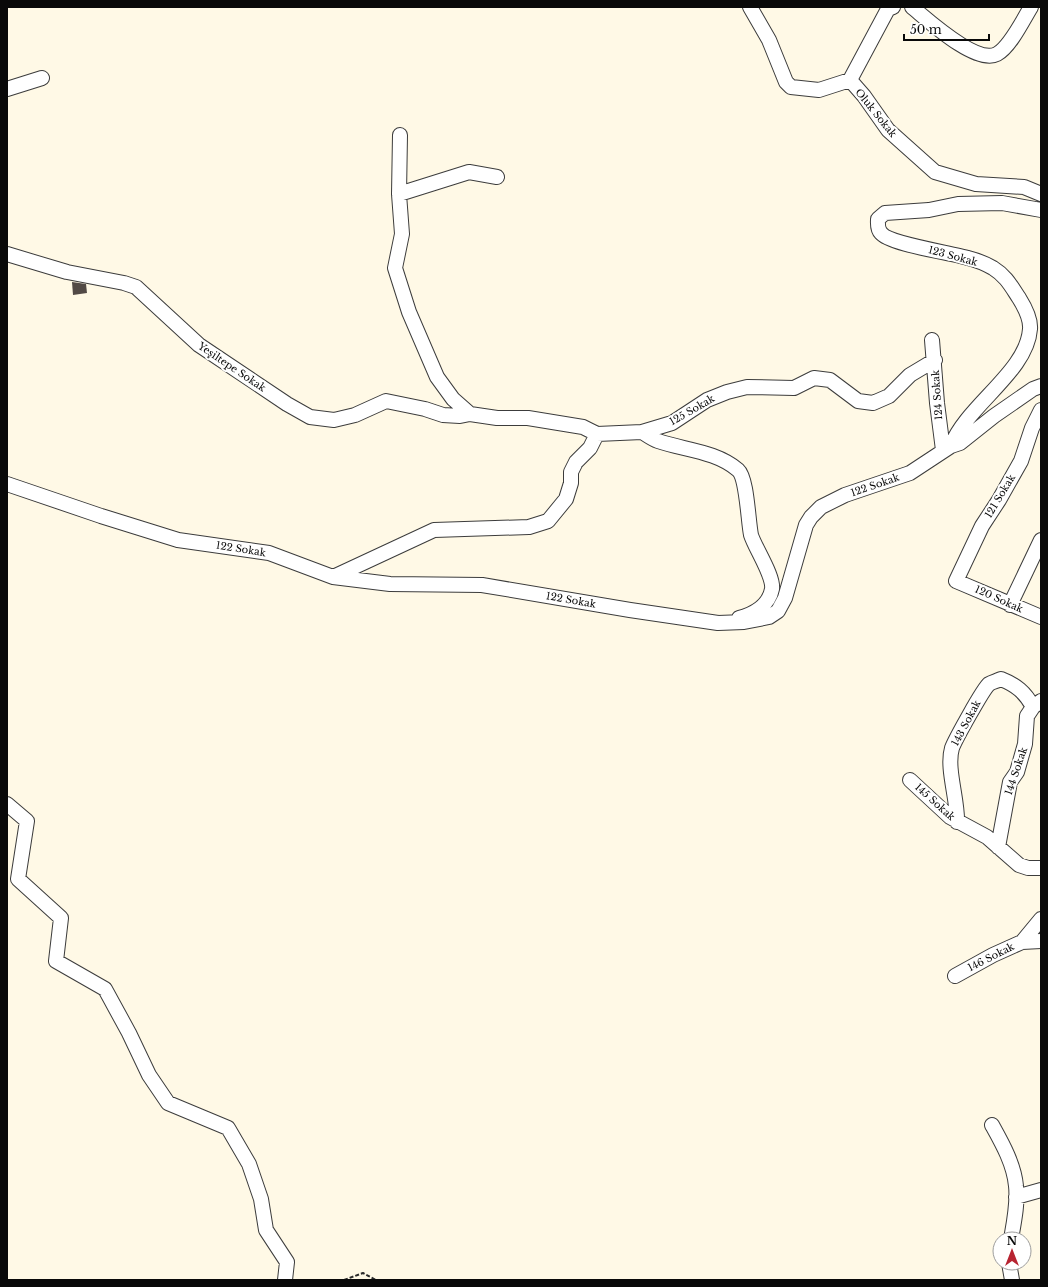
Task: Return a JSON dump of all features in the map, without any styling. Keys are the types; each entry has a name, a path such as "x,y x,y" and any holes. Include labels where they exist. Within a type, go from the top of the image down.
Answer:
{"street":[{"name":"Oluk Sokak","path":"750,7 769,40 786,82 791,87 819,90 850,80 864,96 888,130 934,172 976,184 1024,187 1041,194"},
{"path":"850,80 888,9 893,7"},
{"path":"912,7 952,38 975,53 989,56 997,54 1006,47 1031,7"},
{"path":"7,89 42,78"},
{"path":"400,135 399,194 402,234 395,268 409,312 437,377 453,398 470,414"},
{"path":"399,194 468,172 497,177"},
{"name":"123 Sokak","path":"947,448 965,420 1016,363 1025,348 1030,328 1026,310 1006,277 993,268 968,258 935,251 884,237 878,229 878,218 885,213 929,210 958,204 1002,203 1041,210"},
{"name":"Yeşiltepe Sokak","path":"7,254 67,272 124,283 136,287 199,345 287,404 310,417 334,420 355,415 386,401 425,409 443,415 460,416 470,414 497,418 528,418 583,427 597,434"},
{"name":"124 Sokak","path":"932,340 937,403 947,448"},
{"name":"125 Sokak","path":"597,434 642,432 672,423 707,400 727,392 747,387 794,388 814,378 830,380 858,401 873,403 889,396 910,375 934,360"},
{"name":"122 Sokak","path":"7,484 178,540 269,553 333,577 390,584 482,585 718,623 744,622 769,617 778,611 785,598 806,525 811,517 821,507 845,495 910,473 947,448 960,443 994,416 1033,389 1041,386"},
{"name":"121 Sokak","path":"956,581 982,526 999,500 1021,461 1032,428 1041,410"},
{"name":"125 Sokak","path":"642,432 657,440 706,453 738,470 744,478 746,503 752,536 767,570 772,587 768,599 761,608 743,617 718,623"},
{"path":"333,577 434,530 529,527 548,521 566,499 571,483 571,472 576,462 590,448 597,434"},
{"path":"1010,605 1041,540"},
{"name":"120 Sokak","path":"956,581 1041,617"},
{"name":"143 Sokak","path":"957,822 957,811 951,775 952,748 975,704 989,684 1001,679 1015,685 1027,697 1037,704"},
{"name":"144 Sokak","path":"998,846 1010,782 1019,766 1025,744 1027,716 1037,704"},
{"name":"145 Sokak","path":"910,780 957,822 987,837 1019,865 1028,868 1041,868"},
{"path":"7,804 27,821 18,879 60,918 56,961 105,988 149,1075 168,1103 228,1128 250,1164 261,1199 266,1230 287,1262 285,1280"},
{"name":"146 Sokak","path":"955,976 1022,942 1041,919"},
{"path":"1022,942 1041,941"},
{"path":"992,1124 1013,1171 1016,1197 1012,1231"},
{"path":"1016,1197 1041,1190"}],"path":[{"path":"344,1280 364,1273 376,1280"}],"building":[{"path":"72,282 86,284 87,293 73,295"}]}
